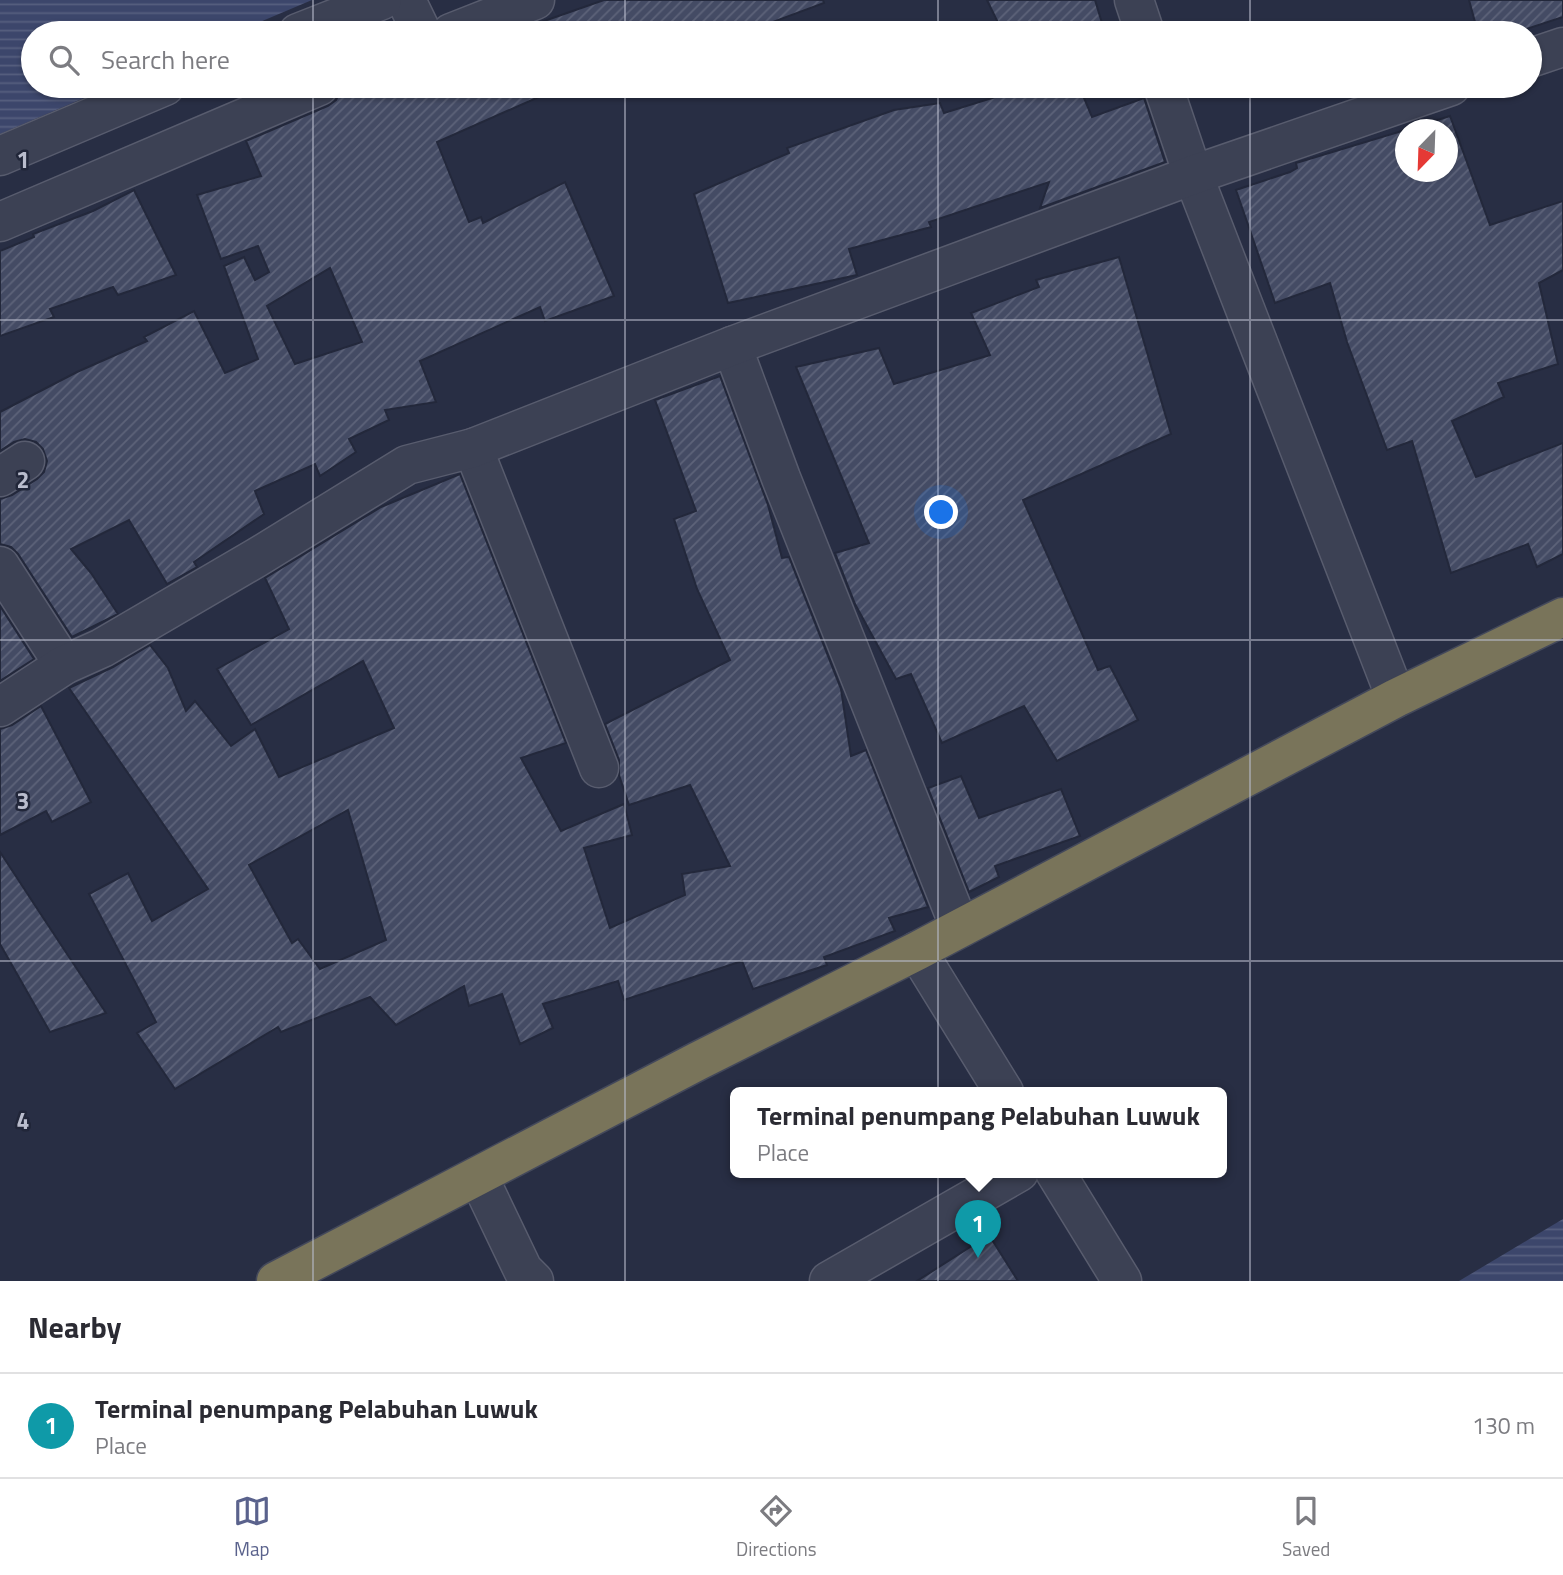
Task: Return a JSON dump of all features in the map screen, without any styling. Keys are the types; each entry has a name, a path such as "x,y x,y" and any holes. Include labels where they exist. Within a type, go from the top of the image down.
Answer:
{"highway":[{"path":"276,1281 698,1060 917,951 1396,698 1563,617"}],"street":[{"path":"329,21 382,0"},
{"path":"406,0 416,21"},
{"path":"482,21 534,0"},
{"path":"1134,0 1141,21"},
{"path":"1542,54 1563,47"},
{"path":"0,156 137,98"},
{"path":"0,222 291,98"},
{"path":"1167,98 1193,175 1396,698"},
{"path":"0,707 64,665 102,648 407,465 473,447 732,346 1193,175 1416,98"},
{"path":"732,346 781,478 960,928"},
{"path":"473,447 599,768"},
{"path":"0,566 64,665"},
{"path":"917,951 1001,1087"},
{"path":"478,1176 523,1270 534,1281"},
{"path":"829,1281 1009,1178"},
{"path":"1059,1178 1122,1281"}],"water":[{"path":"0,0 312,0 262,21 21,21 21,98 84,98 0,134"},
{"path":"1563,1219 1563,1281 1459,1281"}],"building":[{"path":"604,0 823,0 824,3 775,21 544,21"},
{"path":"987,0 1095,0 1101,21 997,21"},
{"path":"1469,0 1563,0 1563,17 1542,24 1542,21 1475,21"},
{"path":"536,98 437,142 469,222 481,217 483,223 565,182 614,296 545,321 540,307 420,361 436,402 385,410 389,420 349,439 356,452 320,476 315,464 255,491 264,514 194,562 197,567 167,584 129,520 71,549 91,573 118,614 72,637 18,554 11,547 0,544 0,499 12,495 37,479 44,472 47,461 43,449 36,442 25,439 0,451 0,412 77,372 147,341 144,337 194,311 225,373 258,359 224,266 244,257 255,280 269,272 258,246 221,259 197,195 261,176 246,141 328,106 336,100","holes":["330,268 362,342 295,364 267,306"]},
{"path":"992,98 1084,98 1092,117 1144,98 1165,162 1040,208 1049,182 929,222 931,227 849,249 857,275 728,303 694,194 789,153 787,148 894,110 940,103 944,113"},
{"path":"1395,133 1395,182 1458,182 1458,138 1490,225 1563,201 1563,270 1539,283 1558,364 1498,383 1504,397 1452,421 1476,477 1563,443 1563,554 1537,567 1528,544 1451,573 1412,441 1387,450 1347,342 1330,283 1275,303 1236,190 1290,172 1297,168 1296,163"},
{"path":"134,190 176,275 118,295 113,287 50,309 54,317 0,336 0,251 34,237 33,234 93,211"},
{"path":"1119,257 1171,434 1023,500 1098,670 1110,666 1138,720 1057,761 1024,706 942,743 911,674 896,679 855,604 835,553 869,543 796,367 879,348 894,384 990,355 971,313 1039,287 1036,280"},
{"path":"720,376 768,505 782,558 789,557 841,689 851,756 866,750 928,907 889,918 895,931 824,957 827,965 753,989 742,961 624,1000 618,981 543,1004 553,1028 520,1044 502,994 469,1006 464,986 396,1025 370,997 281,1032 278,1027 175,1089 137,1033 156,1022 89,894 128,873 152,921 208,889 69,688 150,645 168,668 186,711 195,701 231,746 255,729 279,777 394,728 363,661 251,725 217,669 289,629 265,578 381,507 460,474 566,743 521,758 561,831 624,804 632,835 584,848 610,928 685,895 682,874 730,866 690,785 629,805 619,775 619,760 605,724 730,660 697,589 674,519 696,511 655,400","holes":["348,810 386,940 320,969 298,939 292,943 249,865"]},
{"path":"0,606 34,659 0,681"},
{"path":"41,706 91,802 52,822 46,811 0,835 0,729 12,725"},
{"path":"961,776 979,818 1061,789 1080,836 995,866 999,877 969,892 928,788"},
{"path":"0,852 106,1013 50,1032 0,944"},
{"path":"989,1235 1018,1281 917,1281"}],"place":[{"name":"Terminal penumpang Pelabuhan Luwuk","path":"978,1258"}]}
